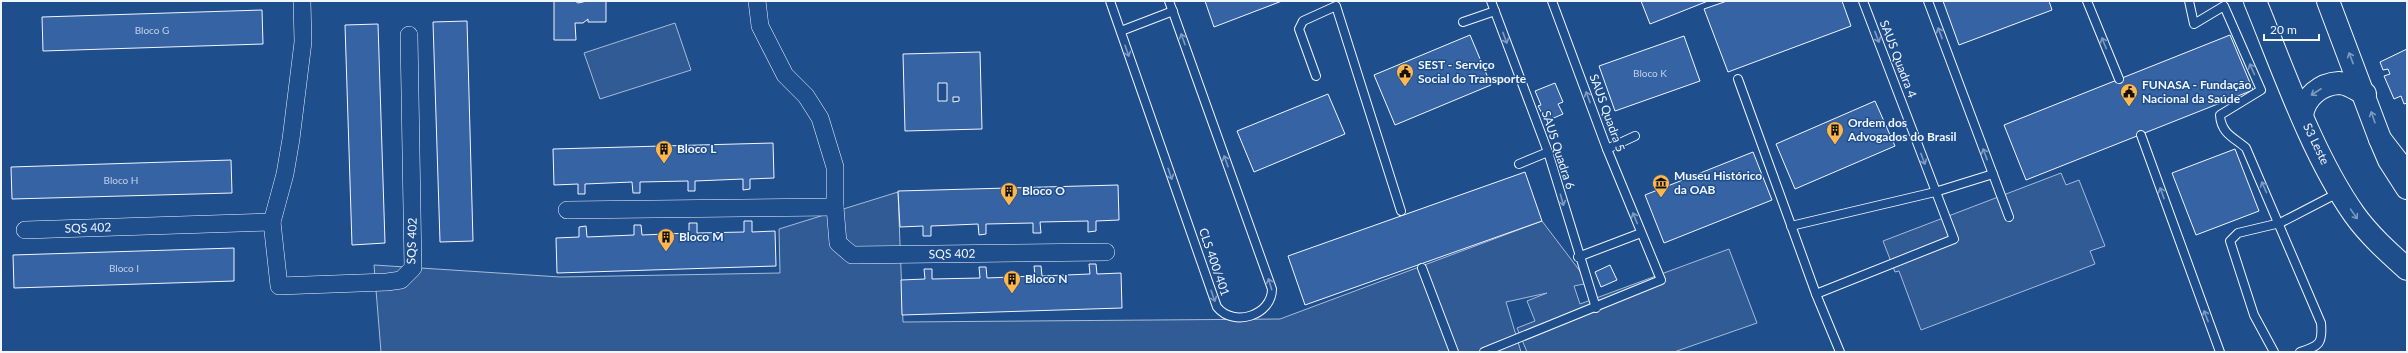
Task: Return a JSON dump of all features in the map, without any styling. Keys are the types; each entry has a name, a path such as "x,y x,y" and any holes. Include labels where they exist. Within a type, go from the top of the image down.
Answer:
{"main road":[{"name":"S3 Leste","path":"2255,1 2302,115 2341,192 2354,214 2384,248 2407,269"},
{"path":"2328,1 2365,94 2380,139 2389,160 2407,188"},
{"path":"2302,115 2304,105 2310,96 2325,86 2340,83 2351,86 2365,94"},
{"path":"2380,139 2407,174"}],"street":[{"name":"SQS 402","path":"302,1 303,42 291,139 285,174 272,222 279,286 387,282 401,280 413,268 409,35"},
{"name":"SQS 402","path":"757,1 760,26 785,75 806,96 820,118 835,167 835,207 838,243 852,255 1106,252"},
{"path":"567,210 835,207"},
{"name":"SQS 402","path":"25,230 272,222"}],"lane":[{"name":"CLS 400/401","path":"1110,1 1217,307 1223,314 1241,318 1265,308 1272,300 1272,289 1169,1"},
{"name":"SAUS Quadra 6","path":"1491,1 1548,152 1578,257 1590,285 1596,308"},
{"name":"SAUS Quadra 5","path":"1552,1 1607,149 1661,280 1596,308"},
{"name":"SAUS Quadra 4","path":"1816,294 1954,239 1863,1"},
{"path":"1928,1 2009,217"},
{"path":"2087,1 2119,79"},
{"path":"2189,1 2194,24 2224,6 2261,90 2227,110 2220,116 2221,121 2230,137 2246,148 2280,223 2321,323 2322,336 2320,342 2316,347 2300,352"},
{"path":"1316,76 1299,29 1303,21 1336,6 1401,211"},
{"path":"1121,31 1173,11"},
{"path":"1463,22 1495,11"},
{"path":"1738,79 1816,294 1840,352"},
{"path":"2141,135 2220,352"},
{"path":"1607,149 1635,136"},
{"path":"1519,164 1548,152"},
{"path":"1791,226 1935,192 1993,174"},
{"path":"2274,352 2254,315 2230,241 2238,233 2280,223 2341,192"},
{"path":"1578,257 1641,233"},
{"path":"1422,268 1454,352"},
{"path":"1484,352 1596,308"}],"shaded area":[{"path":"675,23 691,70 600,99 584,53"},
{"path":"2061,173 2066,185 2079,180 2105,246 2090,251 2095,264 1921,330 1899,271 1895,272 1883,241"},
{"path":"898,192 903,322 1280,319 1542,221 1589,283 1574,286 1580,304 1729,249 1757,323 1674,352 1527,352 1517,328 1535,321 1527,301 1547,293 1506,302 1521,352 381,352 374,265 560,277 780,273 779,229"}],"building":[{"path":"554,1 575,1 578,3 587,1 606,1 606,22 588,22 588,19 583,23 575,23 576,40 554,40"},
{"path":"1205,1 1282,1 1214,27"},
{"path":"1641,1 1708,1 1650,24"},
{"path":"1727,1 1842,1 1851,26 1728,72 1704,9"},
{"path":"1943,1 2049,1 2052,10 1959,45"},
{"name":"Bloco G","path":"262,10 263,44 43,51 42,17"},
{"path":"467,21 473,241 440,242 433,22"},
{"path":"378,24 385,243 352,245 345,25"},
{"path":"1470,35 1491,85 1395,125 1374,75"},
{"name":"FUNASA - Fundação Nacional da Saúde","path":"2230,35 2253,90 2026,180 2004,125"},
{"path":"1684,36 1700,81 1615,111 1599,66"},
{"path":"2407,49 2407,103 2404,104 2401,96 2394,99 2384,76 2390,74 2388,69 2383,70 2380,62"},
{"path":"980,52 982,129 905,131 903,54","holes":["938,83 947,83 947,101 938,101","953,97 959,97 959,101 953,102"]},
{"path":"1555,83 1563,102 1558,104 1563,114 1549,120 1547,114 1543,115 1538,106 1541,105 1535,91"},
{"path":"1328,94 1345,134 1254,172 1237,131"},
{"name":"Ordem dos Advogados do Brasil","path":"1875,101 1895,146 1795,189 1776,144"},
{"name":"Bloco L","path":"773,143 774,178 750,179 750,189 743,190 743,179 695,181 695,191 688,191 688,181 640,182 640,193 633,193 632,182 585,184 585,194 578,194 578,184 554,185 553,149"},
{"path":"2235,149 2259,211 2196,235 2172,173"},
{"path":"1753,152 1772,200 1664,243 1645,195"},
{"name":"Bloco H","path":"231,160 232,193 12,199 11,167"},
{"path":"1525,172 1542,221 1305,305 1288,256"},
{"name":"Bloco O","path":"1118,185 1119,220 1096,221 1096,231 1088,232 1088,221 1040,222 1041,233 1033,233 1033,223 986,224 986,234 979,235 978,224 931,226 931,236 923,236 923,226 900,227 898,191"},
{"name":"Bloco M","path":"744,221 752,221 752,232 775,231 776,266 557,273 556,238 579,237 579,227 586,226 587,237 634,235 634,225 641,225 642,235 689,233 689,223 697,223 697,233 744,232"},
{"name":"Bloco I","path":"234,248 234,281 14,288 13,255"},
{"name":"Bloco N","path":"1089,264 1096,264 1097,274 1121,273 1122,308 902,315 901,280 925,279 924,269 932,269 932,279 980,278 979,267 986,267 987,278 1035,276 1034,266 1041,266 1042,276 1090,274"},
{"path":"1610,265 1617,280 1601,287 1595,272"}],"place":[{"name":"SEST - Serviço Social do Transporte","path":"1405,87"},
{"name":"FUNASA - Fundação Nacional da Saúde","path":"2129,107"},
{"name":"Ordem dos Advogados do Brasil","path":"1835,145"},
{"name":"Bloco L","path":"664,164"},
{"name":"Museu Histórico da OAB","path":"1661,198"},
{"name":"Bloco O","path":"1009,206"},
{"name":"Bloco M","path":"666,252"},
{"name":"Bloco N","path":"1012,294"}]}
